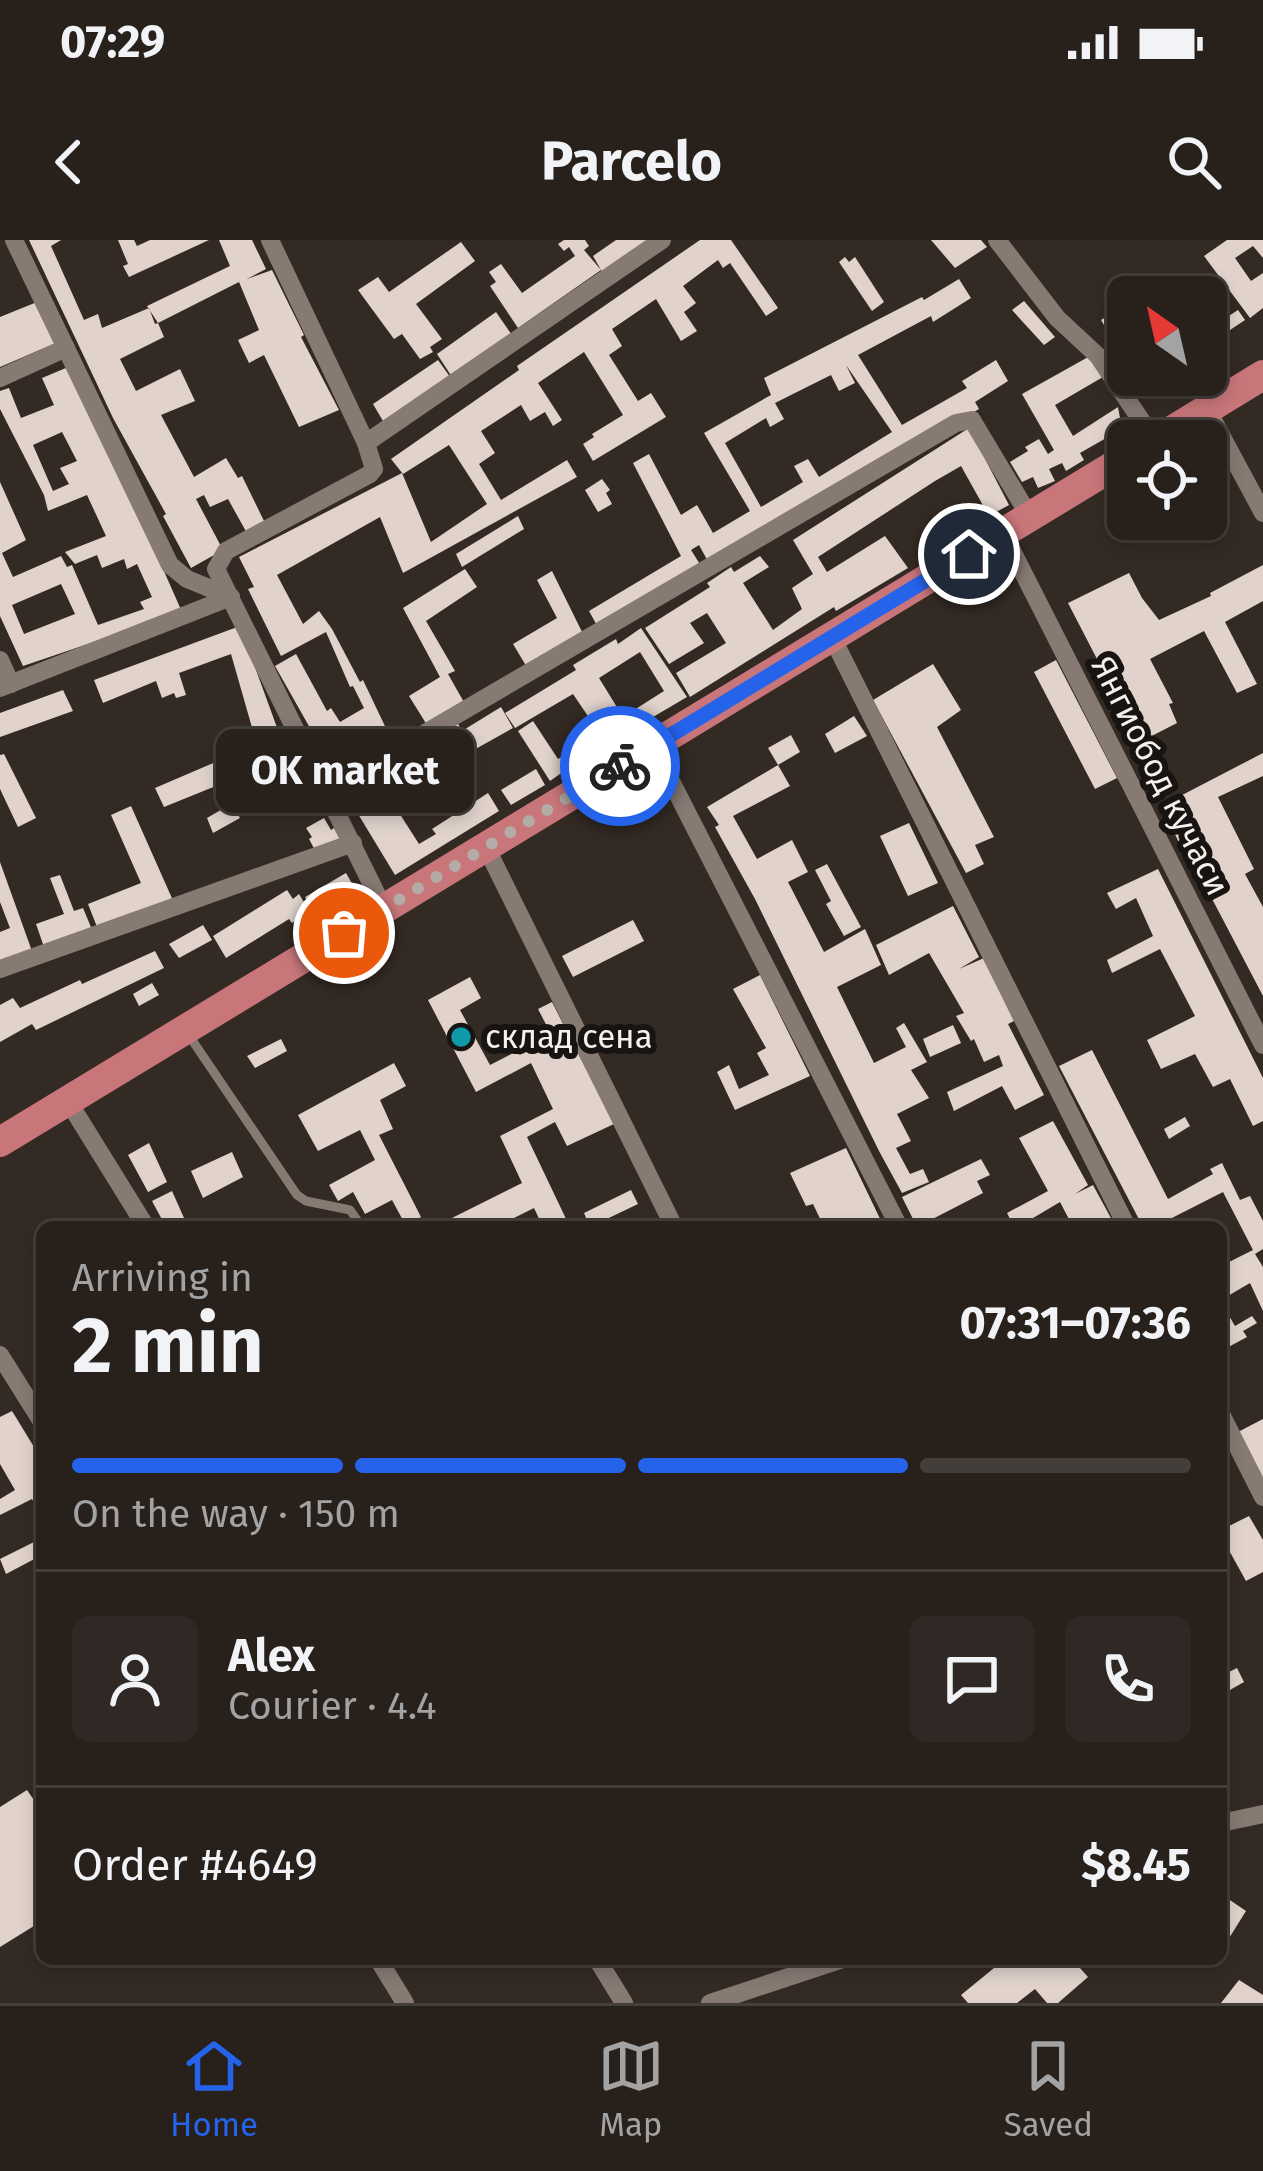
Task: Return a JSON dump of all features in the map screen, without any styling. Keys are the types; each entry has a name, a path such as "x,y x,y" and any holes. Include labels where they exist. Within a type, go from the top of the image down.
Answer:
{"main road":[{"path":"1189,420 1263,375"},
{"path":"0,1142 1107,470"}],"street":[{"path":"14,240 170,565 187,579 231,597"},
{"path":"270,240 374,464 370,474 226,551 216,569 384,909"},
{"path":"366,443 662,240"},
{"path":"997,240 1058,318 1098,356 1141,420"},
{"path":"0,378 66,347"},
{"path":"1207,409 1263,514"},
{"name":"Янгиобод кучаси","path":"326,791 956,423 972,420 1263,1045"},
{"path":"0,660 6,686 231,597"},
{"path":"832,637 1124,1221"},
{"path":"653,746 896,1221"},
{"path":"0,968 353,843"},
{"path":"486,847 671,1221"},
{"path":"68,1101 142,1221"},
{"path":"0,1355 36,1412"},
{"path":"1227,1426 1263,1497"},
{"path":"1227,1822 1263,1814"},
{"path":"381,1965 405,2003"},
{"path":"601,1965 624,2003"},
{"path":"710,2003 819,1965"}],"lane":[{"path":"185,1030 297,1195 350,1210 358,1221"}],"building":[{"path":"29,240 61,240 51,246 84,320 98,314 102,328 230,266 219,240 252,240 266,269 247,279 272,270 339,410 299,427 264,355 249,363 238,340 259,330 239,282 158,323 164,337 120,359 136,391 180,369 195,401 161,415 194,477 226,458 238,478 242,476 266,525 248,535 228,499 210,507 204,495 196,499 223,550 191,568"},
{"path":"118,240 134,240 137,246 150,240 209,240 129,277"},
{"path":"585,240 589,246 584,250 601,270 518,328 490,286 496,282 489,272 501,264 522,293 575,256 569,247 564,251 558,244"},
{"path":"616,240 655,240 604,275 593,256"},
{"path":"700,240 731,240 778,308 766,316 730,263 723,268 718,260 683,286 696,303 684,312 697,331 681,341 656,299 612,329 622,346 609,355 638,401 651,393 666,417 593,461 583,444 623,415 584,352 538,383 562,420 553,426 545,412 530,421 521,405 481,431 495,453 479,464 501,500 567,460 577,477 403,573 380,517 277,575 303,624 319,611 332,629 393,743 336,774 275,666 296,654 327,711 331,708 340,722 364,708 326,632 281,656 248,589 254,587 239,557 402,473 431,542 487,504 449,445 403,474 391,459"},
{"path":"931,240 981,240 987,247 955,268"},
{"path":"1227,240 1263,240 1263,258 1253,246 1235,258 1251,281 1263,273 1263,308 1250,318 1227,287 1227,276 1219,276 1204,256"},
{"path":"461,242 475,261 416,304 442,339 420,359 402,334 394,339 358,290 378,277 389,292"},
{"path":"845,257 849,262 855,257 884,302 872,311 839,262"},
{"path":"959,279 971,298 933,322 931,316 858,355 902,425 967,388 962,381 996,360 1008,381 975,402 979,409 710,565 699,545 691,550 703,569 599,629 589,611 681,556 633,463 649,454 681,515 697,505 713,533 750,511 704,433 771,395 764,378","holes":["846,365 892,432 819,477 808,459 794,466 803,482 761,507 725,443 766,418 770,427 784,419 775,403 831,375 839,391 855,383"]},
{"path":"1024,301 1055,337 1044,345 1012,310"},
{"path":"37,302 56,343 0,367 0,317"},
{"path":"1238,310 1245,320 1227,332 1227,317"},
{"path":"496,312 514,338 454,380 437,354"},
{"path":"1090,356 1103,377 1055,405 1073,436 1118,407 1120,420 1107,420 1107,438 1080,453 1084,460 1066,471 1062,463 1049,469 1055,481 1038,488 1033,477 1022,482 1010,462 1039,439 1048,454 1054,450 1022,394"},
{"path":"438,360 453,381 383,421 373,404"},
{"path":"73,365 182,612 23,666 0,616 0,482 26,540 2,553 13,577 61,556 67,567 72,565 98,625 144,609 140,602 152,597 137,564 127,569 124,559 102,568 97,555 75,564 65,552 106,536 87,495 48,511 0,409 0,391 9,388 21,418 54,405 42,378","holes":["62,432 77,461 60,468 69,484 53,491 33,445","61,584 75,614 24,634 12,605"]},
{"path":"969,428 1009,505 989,516 961,466 935,481 818,557 827,572 885,536 908,568 836,611 834,607 690,697 676,673 726,643 707,613 690,623 704,643 669,664 645,628 710,587 707,583 731,567 734,572 760,556 769,567 743,583 773,630 802,609 792,588 813,574 793,540"},
{"path":"602,479 612,504 598,512 585,490"},
{"path":"518,516 524,529 462,567 456,554"},
{"path":"1263,565 1263,601 1225,622 1257,684 1237,693 1204,631 1150,659 1173,703 1169,704 1177,723 1140,742 1068,603 1129,573 1159,620"},
{"path":"465,569 477,587 426,621 455,671 448,674 465,704 427,725 409,696 440,677 403,608"},
{"path":"552,571 584,636 528,669 513,644 557,618 537,580"},
{"path":"240,626 279,733 243,748 239,737 253,731 231,654 179,673 186,695 162,698 156,681 103,703 94,680"},
{"path":"641,628 687,697 617,734 550,781 518,731 533,721 558,759 588,741 583,733 594,725 573,694 515,728 505,713 576,670 573,665 616,639 618,644","holes":["640,652 664,691 623,717 599,678"]},
{"path":"1056,660 1117,778 1095,789 1034,672"},
{"path":"933,664 961,710 937,727 994,837 975,845 984,864 966,873 873,700"},
{"path":"63,690 73,711 0,737 0,713"},
{"path":"501,707 513,728 472,751 466,742 375,795 377,799 387,794 419,844 436,834 432,829 488,793 499,811 395,875 352,804 372,794 368,788 398,768 393,759 457,722 462,731"},
{"path":"854,716 867,736 835,753 825,734"},
{"path":"288,731 313,794 282,804 265,766 164,807 155,788"},
{"path":"791,735 800,752 778,765 768,748"},
{"path":"1263,753 1263,776 1218,797 1254,869 1245,874 1263,907 1263,996 1161,806"},
{"path":"4,754 36,818 18,827 0,789 0,755"},
{"path":"778,765 790,786 733,816 757,859 792,840 808,872 788,882 824,952 865,929 881,965 837,987 874,1063 906,1047 896,1028 904,1023 927,1062 911,1070 929,1098 897,1114 911,1141 896,1148 910,1174 923,1169 929,1182 902,1193 707,807"},
{"path":"536,769 545,785 511,805 501,790"},
{"path":"231,804 240,818 213,833 207,818"},
{"path":"131,806 175,905 99,932 88,904 141,883 111,815"},
{"path":"324,818 342,843 317,854 306,828"},
{"path":"909,823 938,883 908,896 880,836"},
{"path":"0,862 33,954 0,964 0,932 10,928 0,902"},
{"path":"827,864 861,927 844,936 826,904 831,901 815,870"},
{"path":"1158,869 1263,1078 1263,1121 1253,1126 1230,1079 1213,1087 1195,1054 1161,1069 1147,1040 1195,1016 1160,949 1112,973 1107,960 1153,936 1136,898 1116,909 1107,893"},
{"path":"346,873 358,894 315,915 305,897"},
{"path":"60,875 74,911 83,908 93,932 44,947 36,924 64,914 50,878"},
{"path":"287,890 293,899 299,894 310,912 292,923 289,919 226,958 213,936"},
{"path":"953,906 979,957 959,969 984,958 1014,1021 1008,1024 1044,1095 1015,1110 1002,1086 954,1111 947,1092 1003,1066 999,1055 984,1062 956,1016 964,1013 929,953 889,975 876,945"},
{"path":"633,920 644,941 573,977 562,956"},
{"path":"203,925 212,940 179,958 169,944"},
{"path":"155,951 164,968 36,1030 32,1024 0,1042 0,1005 13,998 20,1008"},
{"path":"760,975 810,1076 735,1110 717,1072 729,1065 739,1089 769,1075 757,1053 766,1048 733,989"},
{"path":"470,977 481,998 460,1010 490,1065 551,1034 538,1009 552,1002 614,1124 567,1146 555,1122 527,1137 567,1221 540,1221 534,1208 508,1221 446,1221 522,1183 500,1136 553,1109 531,1063 476,1092 428,1000"},
{"path":"152,983 159,995 139,1006 133,994"},
{"path":"953,1025 961,1043 930,1057 923,1039"},
{"path":"281,1039 287,1051 255,1068 247,1056"},
{"path":"1092,1050 1168,1199 1213,1174 1210,1169 1222,1163 1240,1200 1250,1196 1263,1221 1263,1249 1255,1254 1263,1267 1263,1311 1250,1283 1227,1296 1227,1263 1253,1250 1223,1192 1166,1221 1140,1221 1059,1066"},
{"path":"394,1063 406,1086 380,1100 393,1129 379,1135 421,1217 403,1221 392,1200 365,1214 353,1192 338,1201 329,1185 375,1160 360,1130 318,1151 298,1115"},
{"path":"1185,1117 1190,1126 1169,1139 1164,1129"},
{"path":"1053,1121 1088,1185 1075,1194 1093,1185 1112,1220 1070,1221 1060,1202 1028,1221 1011,1221 1007,1213 1048,1191 1019,1138"},
{"path":"149,1143 167,1182 148,1192 128,1155"},
{"path":"846,1148 881,1221 821,1221 813,1204 806,1206 790,1173"},
{"path":"232,1152 243,1177 203,1198 191,1171"},
{"path":"981,1159 990,1175 977,1181 983,1193 929,1221 914,1221 902,1197"},
{"path":"631,1190 638,1204 603,1221 587,1221 584,1213"},
{"path":"172,1191 185,1221 163,1221 152,1201"},
{"path":"1227,1312 1235,1326 1252,1316 1257,1323 1243,1331 1247,1337 1227,1348"},
{"path":"12,1411 36,1450 36,1506 32,1499 0,1515 0,1499 15,1490 0,1464 0,1417"},
{"path":"1263,1419 1263,1482 1238,1432"},
{"path":"1249,1516 1263,1540 1263,1572 1246,1581 1227,1547 1227,1527"},
{"path":"36,1541 36,1558 6,1574 0,1559"},
{"path":"1237,1668 1244,1682 1227,1692 1227,1673"},
{"path":"27,1790 36,1803 36,1925 0,1947 0,1807"},
{"path":"1227,1898 1246,1911 1227,1941"},
{"path":"998,1965 1077,1965 1088,1977 1058,2003 1047,2003 1035,1989 1017,2003 968,2003 961,1995"},
{"path":"1239,1980 1263,1995 1263,2003 1221,2003"}],"way so far":[{"path":"344,933 620,766"}],"place":[{"name":"OK market","path":"344,933"},
{"name":"склад сена","path":"461,1037"}],"route":[{"path":"620,766 969,554"}]}
